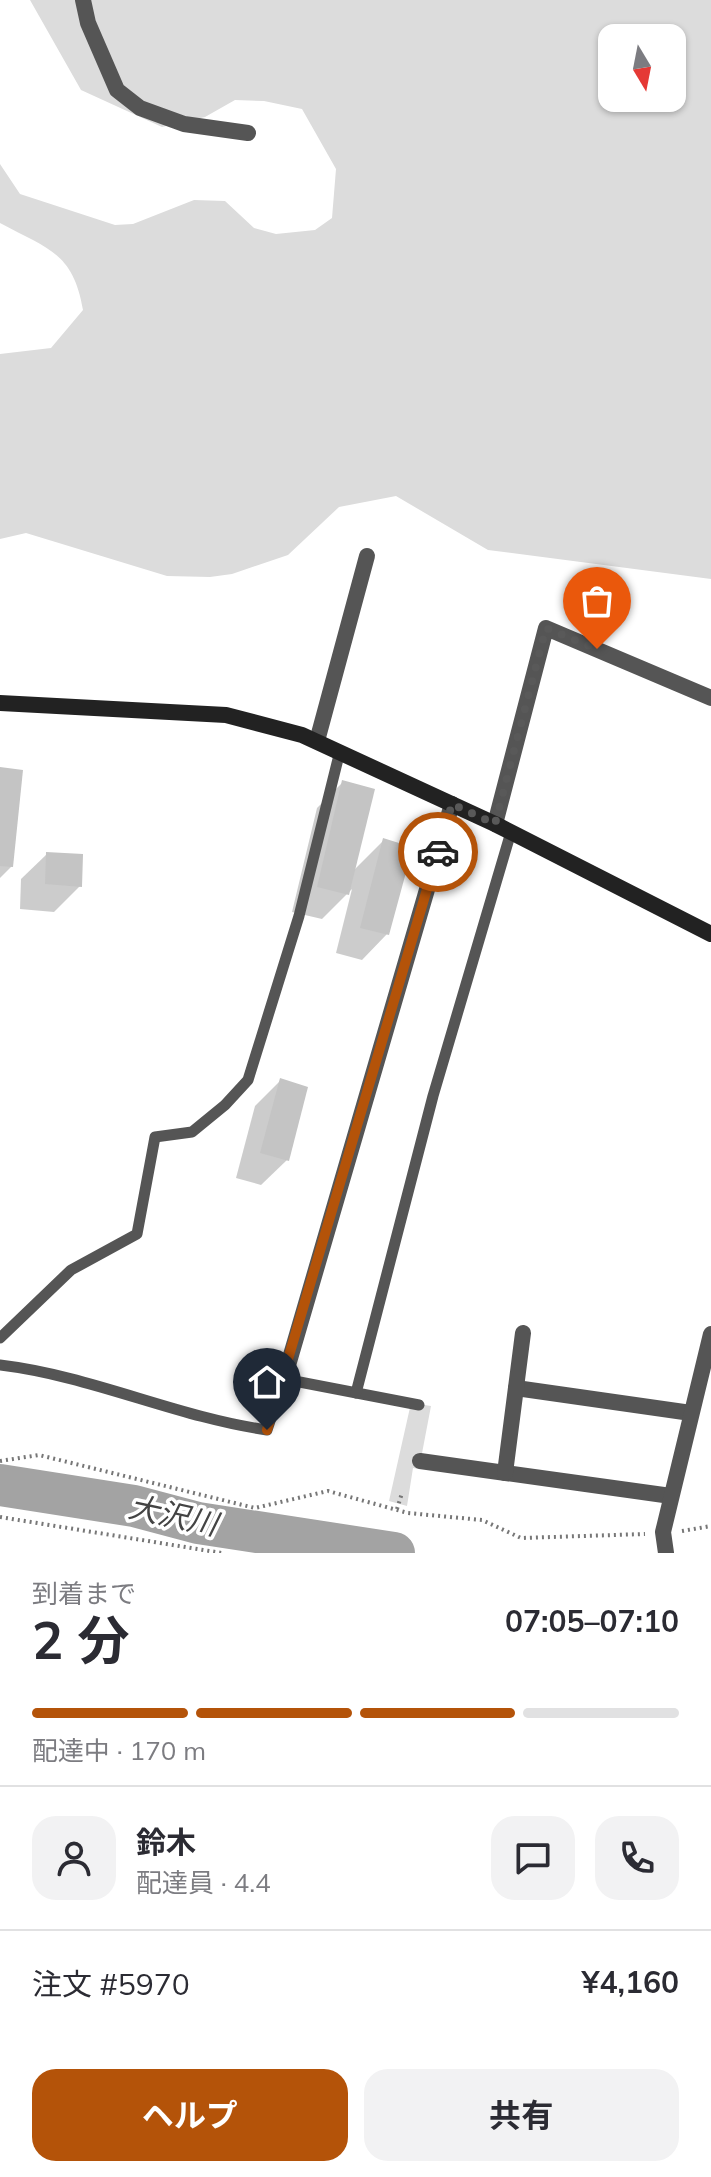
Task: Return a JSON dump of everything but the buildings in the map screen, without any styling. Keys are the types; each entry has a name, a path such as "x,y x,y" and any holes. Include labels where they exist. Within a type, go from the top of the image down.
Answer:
{"street":[{"path":"83,0 88,23 117,90 128,99 140,108 184,124 248,133"},
{"path":"317,741 367,556"},
{"path":"495,824 546,628 711,698"},
{"path":"0,703 226,715 264,723 340,751 495,824 711,934"},
{"path":"284,1379 452,804"},
{"path":"505,1473 523,1333"},
{"path":"665,1542 671,1496 711,1334"},
{"path":"516,1388 691,1413"},
{"path":"420,1461 671,1496"}],"lane":[{"path":"0,1338 71,1270 137,1234 155,1137 192,1132 225,1105 248,1080 299,916 340,751"},
{"path":"356,1393 433,1096 511,832"},
{"path":"0,1365 69,1376 226,1423 267,1430 284,1379 419,1405"}],"path":[{"path":"0,1461 39,1455 255,1508 328,1491 397,1509 482,1520 521,1538 665,1542 711,1526"},
{"path":"397,1509 402,1493"},
{"path":"0,1517 222,1553"}],"shaded area":[{"path":"30,0 711,0 711,579 488,550 396,496 339,507 288,555 232,574 210,577 167,576 26,533 0,539 0,354 51,348 83,310 73,276 56,254 0,223 0,164 20,194 115,225 133,224 194,200 225,201 254,228 276,234 315,230 332,218 336,169 302,109 264,101 235,100 205,117 162,127 81,90"},
{"path":"411,1403 431,1406 419,1469 413,1468 407,1506 389,1501"}],"waterway":[{"name":"大沢川","path":"0,1485 134,1506 198,1523 394,1553"}],"way so far":[{"path":"438,852 452,804 495,824 546,628 597,649"}],"route":[{"path":"267,1430 438,852"}]}
